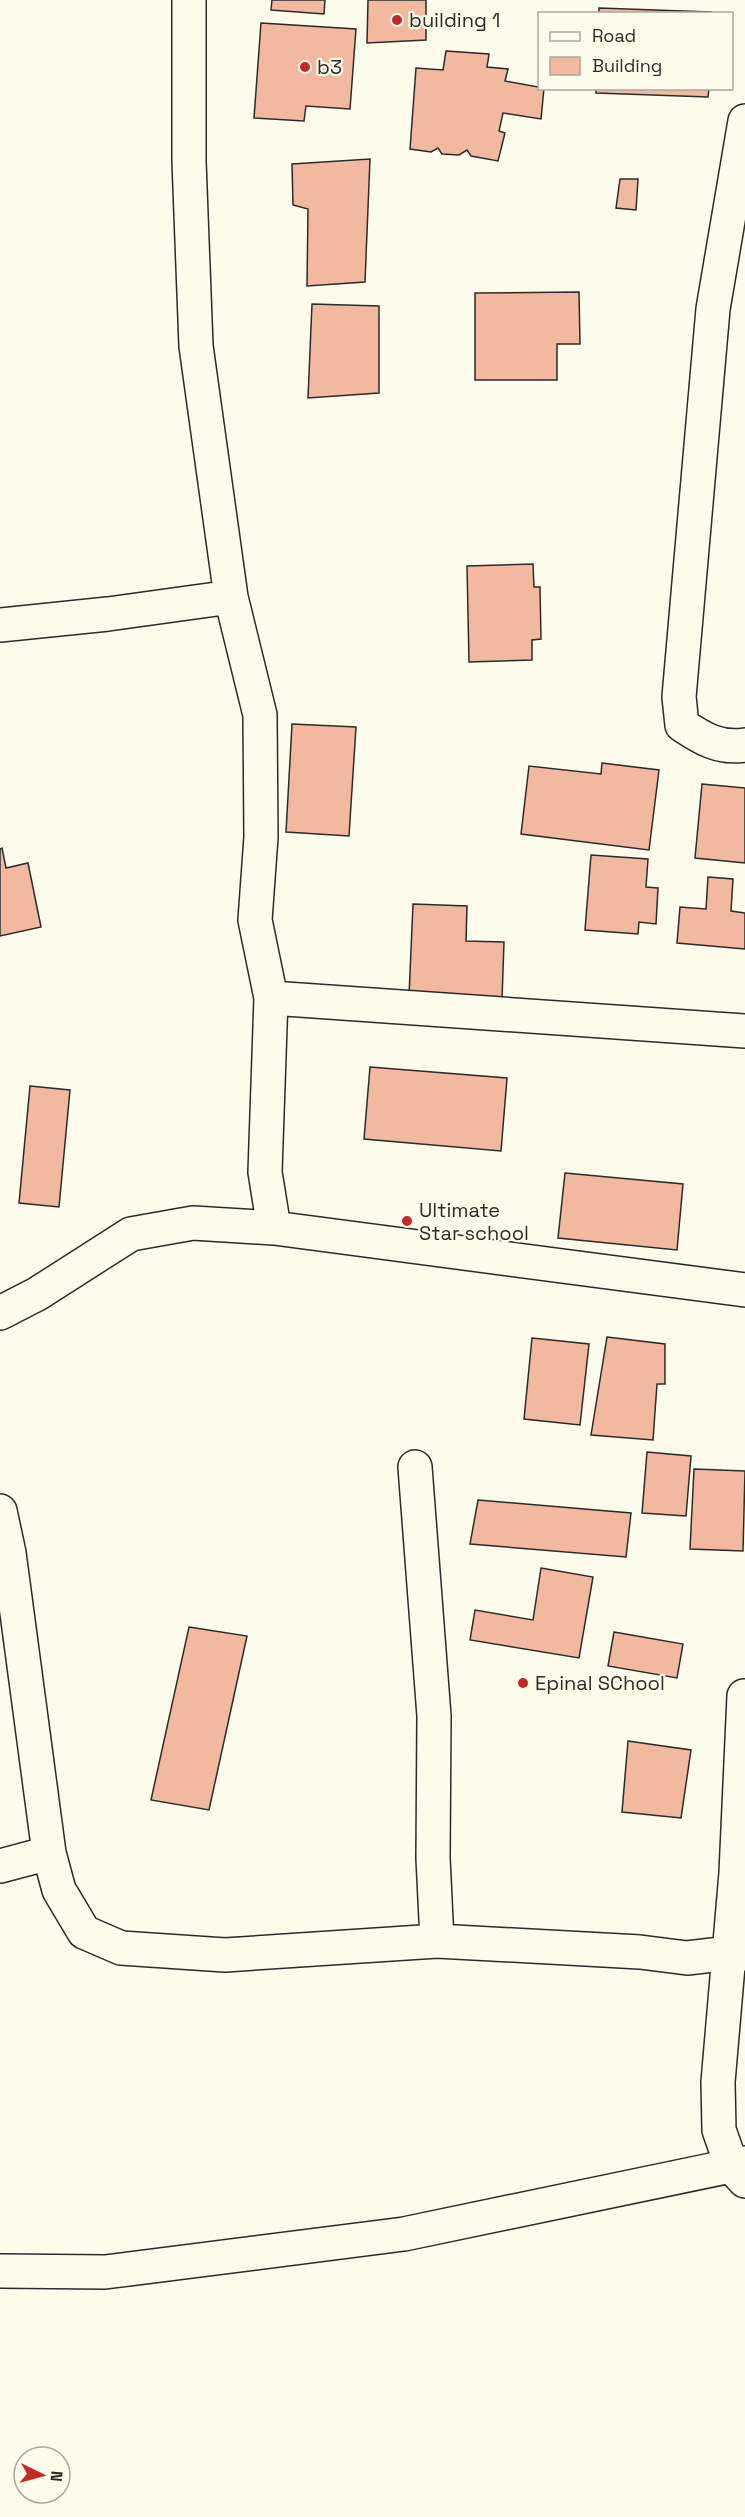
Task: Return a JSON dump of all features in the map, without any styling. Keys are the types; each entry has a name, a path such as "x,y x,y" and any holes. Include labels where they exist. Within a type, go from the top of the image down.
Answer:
{"street":[{"path":"189,0 189,161 196,346 231,597 260,715 261,837 255,920 271,998 265,1172 274,1228"},
{"path":"745,121 713,309 679,697 682,725 702,738 728,748 745,746"},
{"path":"0,625 108,614 231,597"},
{"path":"271,998 745,1031"},
{"path":"0,1313 38,1294 131,1234 193,1223 274,1228 745,1290"},
{"path":"415,1467 434,1716 433,1858 437,1941"},
{"path":"0,1511 4,1554 49,1853 59,1890 84,1932 121,1948 225,1955 437,1941 640,1952 687,1958 738,1954"},
{"path":"0,2271 105,2272 404,2234 741,2170 719,2130 718,2082 738,1954 736,1873 744,1696"},
{"path":"0,1866 49,1853"}],"building":[{"path":"272,0 325,0 324,14 271,10"},
{"name":"building 1","path":"368,0 426,0 426,40 367,43"},
{"path":"599,8 711,12 599,12"},
{"name":"b3","path":"261,23 356,29 350,109 306,106 304,121 254,118"},
{"path":"446,51 489,54 487,67 508,69 505,81 544,90 541,119 503,113 499,131 505,133 498,161 471,156 467,150 459,155 442,154 438,148 431,152 410,149 416,68 443,70"},
{"path":"596,90 709,90 708,97 596,93"},
{"path":"370,159 365,282 307,286 308,209 293,205 292,164"},
{"path":"620,179 638,179 636,210 616,208"},
{"path":"579,292 580,344 557,344 557,380 475,380 475,293"},
{"path":"312,304 379,306 379,393 308,398"},
{"path":"533,564 534,587 540,587 541,639 532,640 532,660 469,662 467,566"},
{"path":"292,724 356,727 349,836 286,832"},
{"path":"602,763 659,770 649,850 521,834 529,766 601,774"},
{"path":"702,784 745,788 745,863 695,858"},
{"path":"2,848 6,868 28,863 41,927 0,936 0,849"},
{"path":"591,855 648,859 646,887 658,888 656,924 639,922 638,934 585,930"},
{"path":"708,877 733,879 731,911 745,913 745,949 677,943 680,907 706,909"},
{"path":"413,904 467,906 466,941 504,942 502,1000 409,996"},
{"path":"370,1067 507,1078 501,1151 364,1139"},
{"path":"30,1086 70,1090 59,1207 19,1203"},
{"path":"565,1173 683,1184 677,1250 558,1238"},
{"path":"607,1337 665,1344 665,1384 657,1384 653,1440 591,1435"},
{"path":"532,1338 589,1344 580,1425 524,1419"},
{"path":"647,1452 691,1456 686,1516 642,1513"},
{"path":"694,1469 745,1471 743,1551 690,1549"},
{"path":"478,1500 631,1513 626,1557 470,1544"},
{"path":"541,1568 593,1577 579,1658 470,1640 475,1610 533,1620"},
{"path":"189,1627 247,1636 209,1810 151,1800"},
{"path":"614,1632 683,1644 677,1678 608,1666"},
{"path":"628,1741 691,1750 681,1818 622,1812"}],"place":[{"name":"building 1","path":"397,20"},
{"name":"b3","path":"305,67"},
{"name":"Ultimate Star school","path":"407,1221"},
{"name":"Epinal SChool","path":"523,1683"}]}
